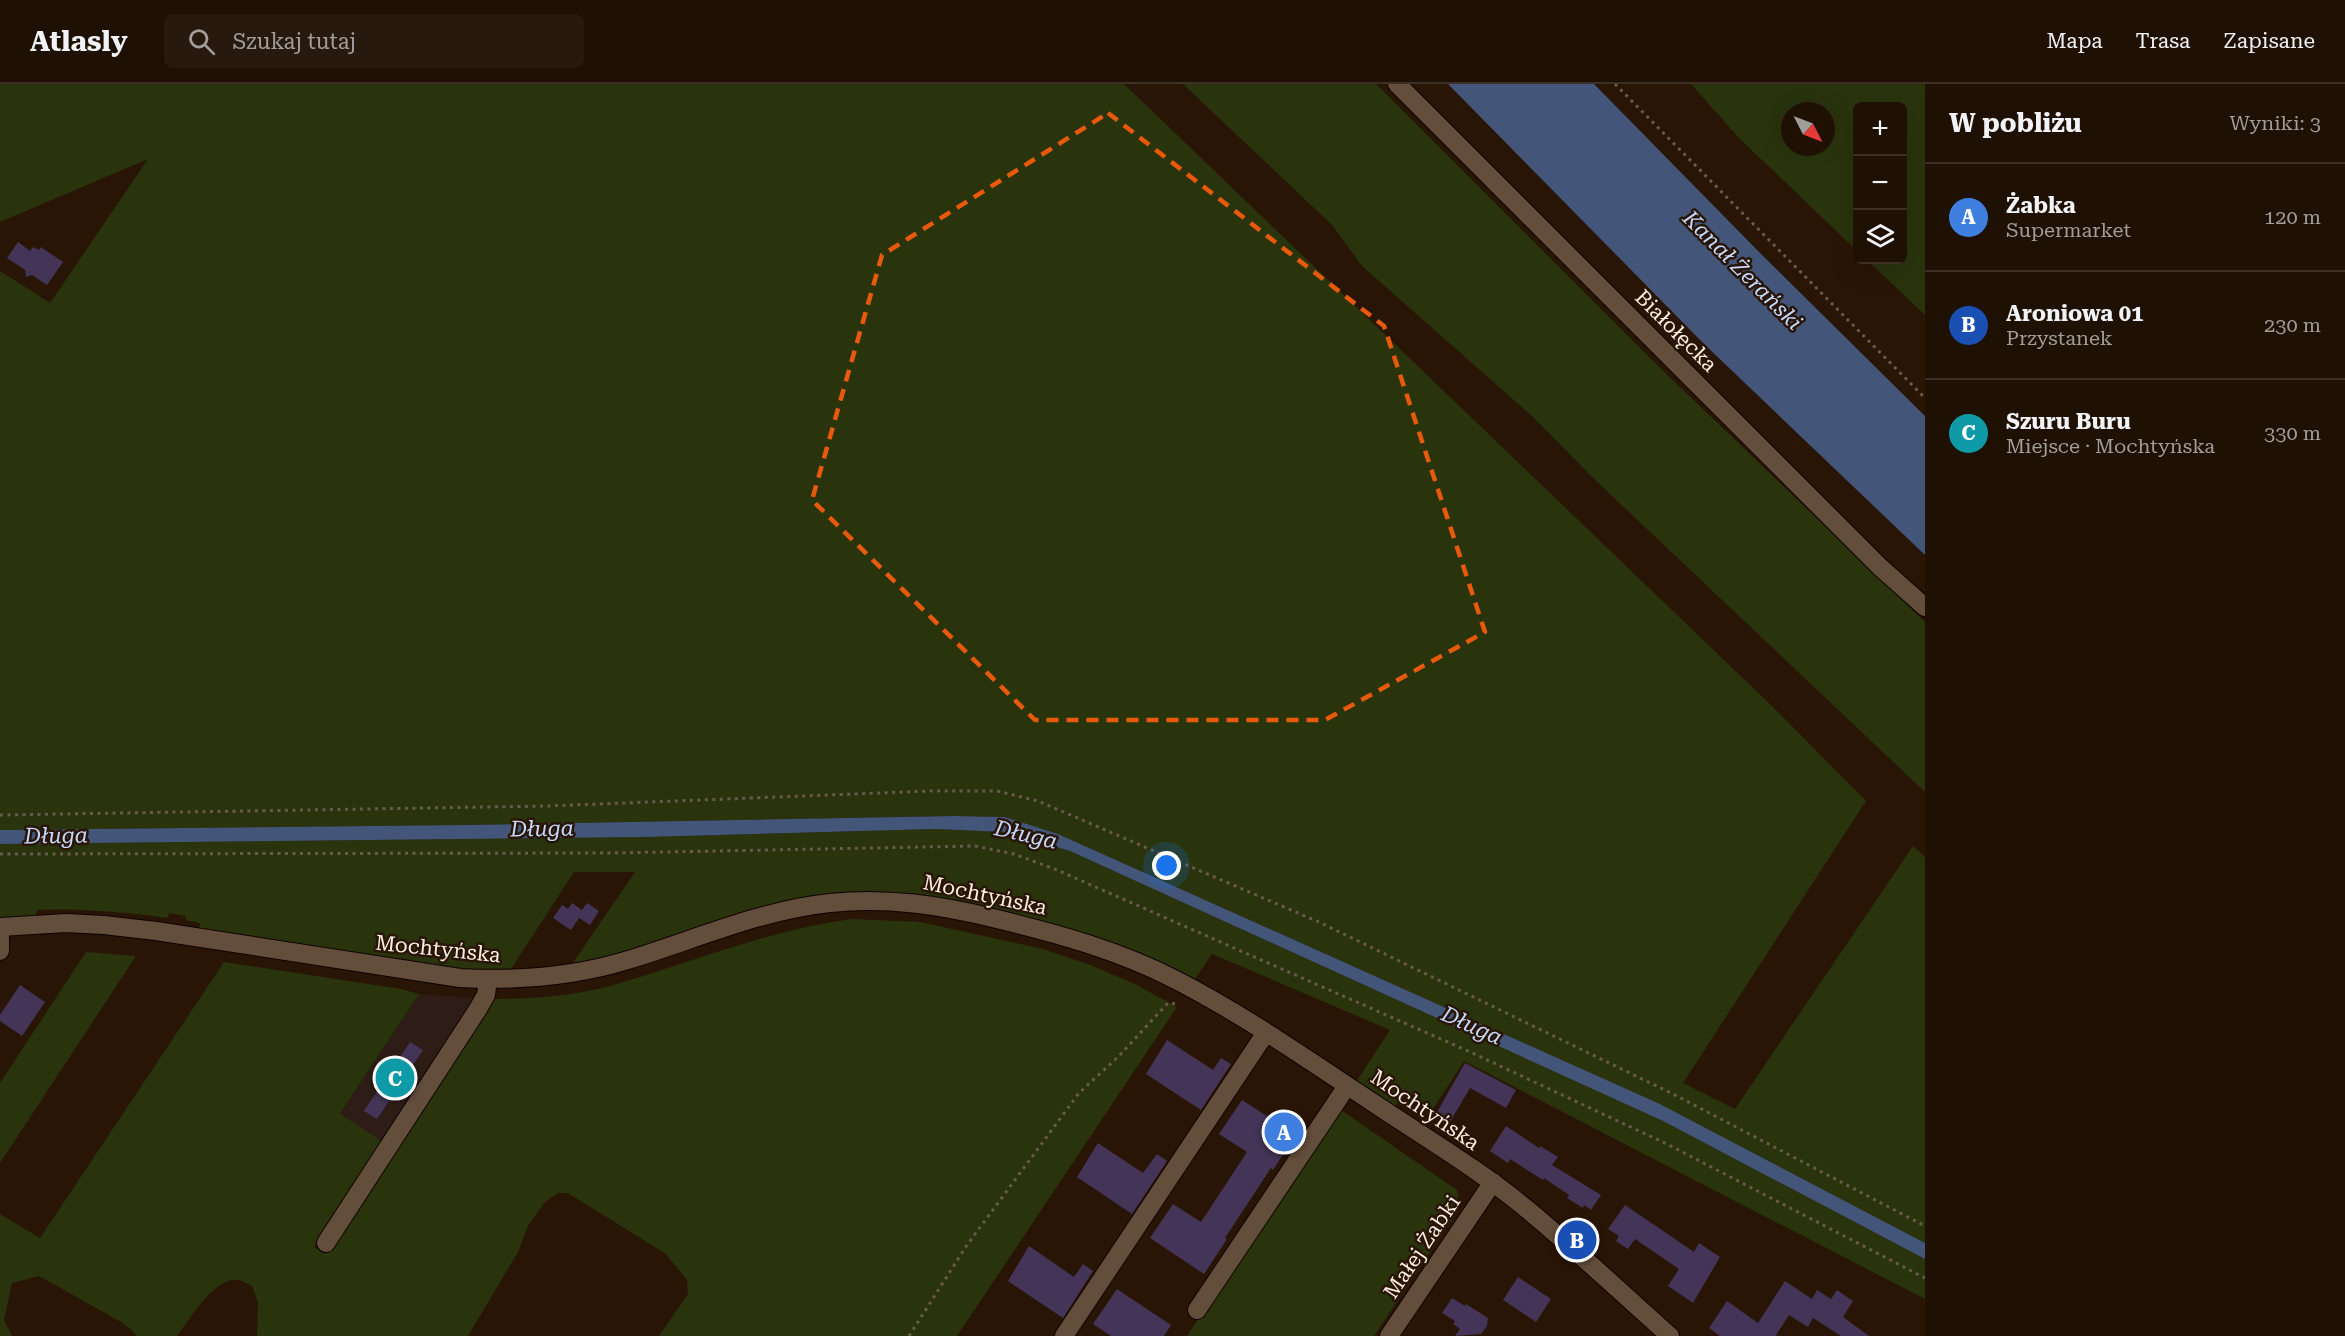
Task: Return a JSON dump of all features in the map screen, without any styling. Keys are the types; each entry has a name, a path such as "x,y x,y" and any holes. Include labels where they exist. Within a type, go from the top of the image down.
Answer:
{"street":[{"name":"Białołęcka","path":"1397,84 1880,567 1925,607"},
{"name":"Mochtyńska","path":"0,928 66,923 104,925 460,978 488,980 540,978 578,973 795,908 866,900 910,902 952,908 1028,926 1113,952 1175,979 1347,1086 1492,1182 1535,1216 1666,1335"},
{"path":"0,928 0,951"},
{"path":"326,1242 478,1009 486,995 488,980"},
{"path":"1064,1336 1265,1034"},
{"path":"1197,1310 1347,1086"},
{"name":"Małej Żabki","path":"1389,1336 1492,1182"}],"path":[{"path":"1615,84 1925,398"},
{"path":"0,854 611,853 975,846 1014,854 1057,870 1414,1027 1646,1134 1925,1278"},
{"path":"909,1336 967,1245 1079,1093 1118,1057 1158,1011 1168,1003 1178,1005"}],"highlighted area":[{"path":"1108,113 1384,326 1485,632 1325,720 1035,720 812,500 882,255"}],"shaded area":[{"path":"419,994 473,998 476,1002 383,1142 340,1115"}],"green space":[{"path":"0,84 1124,84 1773,707 1866,801 1683,1083 1735,1109 1913,846 1925,857 1925,1243 1660,1104 1058,834 1005,817 0,830 0,271 50,303 148,159 0,222"},
{"path":"1183,84 1376,84 1654,362 1925,622 1925,792 1593,478 1532,416 1362,266 1332,225"},
{"path":"1691,84 1925,84 1925,315 1871,264 1907,264 1907,102 1853,102 1853,247 1739,138"},
{"path":"935,829 1004,832 1070,851 1663,1121 1925,1259 1925,1299 1464,1061 1431,1112 1403,1094 1395,1106 1356,1082 1390,1030 1212,954 1193,982 1016,916 936,897 896,893 846,893 570,967 635,872 574,872 509,972 459,970 199,929 200,923 186,920 186,916 169,913 168,918 102,911 37,910 35,918 0,917 0,844 646,837"},
{"path":"852,919 920,922 1043,949 1135,984 1177,1007 957,1336 659,1336 688,1294 687,1280 666,1254 568,1193 558,1193 544,1203 528,1226 518,1252 468,1336 257,1336 258,1303 252,1286 238,1280 220,1285 212,1292 177,1336 136,1336 121,1322 39,1276 12,1283 4,1320 12,1336 0,1336 0,1214 40,1238 224,962 401,989 419,994 340,1114 383,1142 314,1247 324,1253 493,999 552,996 610,986 760,939"},
{"path":"86,952 136,956 0,1163 0,1083"},
{"path":"1338,1108 1457,1190 1459,1209 1374,1336 1187,1336"}],"water":[{"name":"Kanał Żerański","path":"1448,84 1594,84 1925,416 1925,555 1704,344"},
{"name":"Długa","path":"1005,817 1058,834 1660,1104 1925,1243 1925,1259 1663,1121 1070,851 1004,832 935,829 646,837 0,844 0,830 465,825"}],"building":[{"path":"18,242 30,251 33,247 39,250 41,247 63,262 47,285 32,275 26,277 25,270 7,258"},
{"path":"572,903 582,910 587,903 599,911 590,925 579,918 571,930 553,918 562,905 568,909"},
{"path":"20,985 45,1002 22,1036 0,1021 0,1015"},
{"path":"1167,1040 1213,1070 1221,1058 1231,1064 1201,1110 1146,1074"},
{"path":"410,1042 423,1050 377,1119 364,1111"},
{"path":"1465,1063 1516,1090 1506,1108 1470,1088 1450,1122 1436,1114"},
{"path":"1242,1100 1296,1135 1273,1170 1271,1168 1204,1274 1150,1238 1173,1204 1201,1222 1247,1152 1219,1134"},
{"path":"1506,1126 1539,1148 1540,1146 1558,1157 1552,1165 1601,1195 1591,1210 1567,1198 1569,1195 1544,1178 1543,1180 1510,1159 1508,1163 1490,1151"},
{"path":"1098,1143 1143,1173 1157,1154 1167,1161 1132,1214 1077,1177"},
{"path":"1625,1205 1694,1252 1699,1243 1720,1257 1693,1303 1668,1286 1679,1269 1635,1239 1628,1249 1616,1241 1619,1236 1608,1229"},
{"path":"1029,1246 1074,1277 1083,1264 1093,1271 1063,1318 1008,1281"},
{"path":"1518,1277 1551,1299 1536,1322 1503,1300"},
{"path":"1785,1281 1812,1299 1817,1290 1831,1299 1837,1290 1853,1301 1843,1317 1869,1336 1841,1336 1813,1318 1808,1327 1789,1315 1776,1335 1778,1336 1720,1336 1709,1328 1727,1301 1758,1323"},
{"path":"1117,1289 1171,1325 1164,1336 1111,1336 1093,1324"},
{"path":"1452,1298 1488,1318 1487,1326 1481,1334 1455,1336 1460,1329 1453,1324 1455,1321 1442,1313"}],"place":[{"name":"Szuru Buru","path":"395,1078"},
{"name":"Żabka","path":"1284,1132"},
{"name":"Aroniowa 01","path":"1577,1240"}]}
